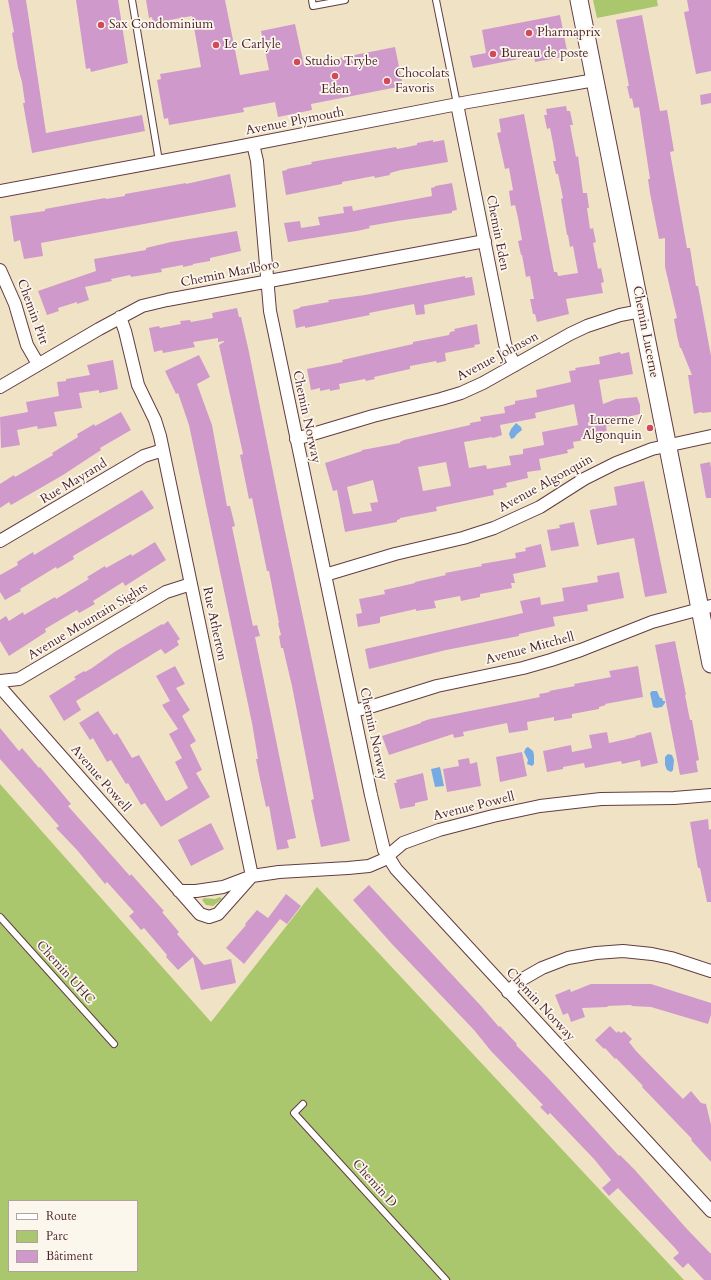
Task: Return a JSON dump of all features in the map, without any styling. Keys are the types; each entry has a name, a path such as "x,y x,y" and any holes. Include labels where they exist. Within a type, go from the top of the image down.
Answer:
{"main road":[{"name":"Chemin Lucerne","path":"579,0 668,445 706,607 711,664"}],"street":[{"name":"Avenue Plymouth","path":"0,192 457,104 595,80"},
{"name":"Chemin Eden","path":"457,104 505,344 515,365"},
{"name":"Chemin Norway","path":"253,144 257,161 270,311 380,838 387,857 396,869 508,992 711,1211"},
{"name":"Chemin Marlboro","path":"0,387 120,317 142,306 485,241"},
{"name":"Chemin Pitt","path":"0,270 15,304 27,345 38,364"},
{"name":"Avenue Johnson","path":"296,439 372,416 451,396 483,383 549,345 587,326 620,315 641,311"},
{"name":"Rue Atherton","path":"120,317 125,331 136,381 155,420 163,450 252,876"},
{"name":"Avenue Algonquin","path":"325,575 415,548 463,538 504,524 540,507 584,479 616,462 668,445 711,436"},
{"name":"Rue Mayrand","path":"0,541 144,456 163,450"},
{"name":"Avenue Mountain Sights","path":"0,681 19,679 166,592 191,584"},
{"name":"Avenue Mitchell","path":"354,711 436,686 523,668 551,660 668,616 706,607"},
{"name":"Avenue Powell","path":"0,687 200,914 212,916 221,912 252,876"},
{"name":"Avenue Powell","path":"179,891 196,891 223,887 252,876 290,871 359,867 374,864 387,857 404,843 435,831 465,822 525,809 601,799 674,798 711,795"},
{"path":"508,992 521,980 542,968 568,958 596,953 623,951 652,954 671,958 711,971"}],"lane":[{"path":"132,0 159,161"},
{"path":"312,0 313,6 346,0"},
{"path":"436,0 457,104"},
{"name":"Chemin UHC","path":"0,917 114,1044"},
{"name":"Chemin D","path":"303,1104 294,1113 446,1280"}],"green space":[{"path":"593,0 657,0 658,6 597,18"},
{"path":"0,784 211,1022 317,887 684,1280 0,1280"},
{"path":"220,897 222,899 213,906 206,905 202,900 204,898 215,899"}],"water":[{"path":"516,423 522,430 511,439 509,434"},
{"path":"652,691 657,691 660,698 665,701 662,707 653,707 650,693"},
{"path":"528,747 533,751 534,755 534,764 532,766 527,764 528,760 524,752"},
{"path":"668,754 672,755 674,760 673,770 671,772 667,770 665,765 665,757"},
{"path":"440,767 444,786 435,787 431,769"}],"building":[{"path":"8,0 26,0 46,133 142,115 145,131 32,153"},
{"name":"Sax Condominium","path":"76,0 118,0 128,63 91,72 90,68 86,69"},
{"path":"146,0 225,0 240,75 269,70 261,31 295,24 304,65 395,47 403,86 311,104 312,110 278,117 275,102 243,108 244,112 169,125 168,118 164,119 157,80 161,79 160,74 201,67 192,16 153,23 152,17 149,18"},
{"path":"687,0 711,0 711,71 696,74 684,12 689,11"},
{"path":"560,15 568,56 535,62 534,56 473,68 470,56 486,53 482,30"},
{"path":"642,15 660,111 667,110 674,151 670,152 687,248 690,248 696,286 698,286 711,356 711,412 694,414 688,375 692,375 680,348 677,336 674,319 677,318 665,267 665,238 659,239 650,193 648,179 650,179 639,107 634,108 627,86 629,86 616,20"},
{"path":"711,93 711,103 701,105 700,95"},
{"path":"566,106 567,111 570,111 573,125 570,125 576,157 578,156 583,193 587,193 589,208 587,208 590,229 593,228 596,242 593,243 598,269 601,268 604,282 601,283 603,293 566,299 569,314 537,322 535,314 533,314 530,299 534,299 530,276 526,277 518,241 522,240 518,218 515,205 511,206 509,191 513,190 509,168 505,169 497,133 501,132 499,119 524,114 554,272 557,272 558,276 578,273 573,246 570,247 567,235 561,199 563,198 558,174 556,174 553,161 556,161 550,128 547,129 544,115 547,115 546,109"},
{"path":"433,140 433,142 444,140 448,162 401,170 390,173 390,175 375,178 374,176 342,182 342,184 286,195 282,171 287,169 312,164 311,162 396,147 397,149"},
{"path":"230,174 236,207 41,243 43,256 24,259 20,240 14,242 10,216 45,211 45,209 105,198 125,196 125,194 186,184"},
{"path":"452,183 457,210 452,211 452,213 397,221 369,226 370,228 357,231 288,242 284,223 300,221 301,228 320,225 318,217 344,213 343,207 352,206 353,211 432,196 431,188"},
{"path":"237,231 241,251 210,258 210,261 193,265 183,267 183,265 161,269 162,272 131,277 130,275 85,287 89,300 58,308 59,311 47,315 38,291 96,271 94,259 146,250 146,248 171,242"},
{"path":"465,276 465,278 472,277 475,295 424,305 425,314 416,315 414,304 369,313 370,315 305,328 305,326 296,328 293,310 300,307 329,302 328,300 365,295"},
{"path":"237,308 239,317 241,317 249,352 350,841 321,847 311,800 314,799 292,686 283,648 281,648 279,636 281,635 269,571 267,571 252,498 249,499 240,455 243,454 219,345 224,341 218,342 218,338 193,342 195,347 163,353 162,350 154,352 149,328 159,326 160,328 181,324 180,321 190,320 191,322 213,318 212,313"},
{"path":"477,324 480,344 474,345 475,347 445,353 446,361 437,363 436,361 410,366 410,369 374,377 375,379 366,381 365,379 339,384 340,389 320,391 320,388 311,390 307,369 343,362 342,360 413,344 413,342 449,335 450,332 455,331 454,329"},
{"path":"620,352 621,354 629,352 633,374 599,380 603,404 616,399 637,397 640,405 640,414 627,417 628,422 606,426 607,433 595,435 595,438 573,442 574,448 567,450 568,453 539,459 541,470 527,472 528,478 506,483 507,487 493,490 494,495 436,507 437,511 400,518 397,522 345,532 337,490 333,491 325,463 362,450 400,443 404,440 470,425 470,423 481,421 480,417 505,413 504,407 515,404 515,401 537,397 536,390 571,382 569,371 576,370 575,368 600,364 599,357","holes":["574,404 578,425 542,432 544,445 523,449 523,454 509,456 511,465 487,469 486,465 469,468 464,442 493,438 502,435 500,425 536,418 535,413","446,462 451,486 423,491 418,467","373,480 378,502 370,503 372,511 353,514 347,487"]},
{"path":"199,355 210,377 197,384 212,425 227,506 230,506 235,526 232,527 253,626 257,625 260,636 255,637 296,838 287,840 289,848 277,850 269,806 266,807 260,779 252,723 189,425 178,393 176,394 165,371"},
{"path":"113,360 118,389 99,393 99,390 79,393 82,408 54,412 57,426 38,429 37,426 17,430 20,445 1,448 0,417 28,412 26,402 59,396 57,382 90,375 87,365"},
{"path":"121,412 131,430 100,448 101,450 63,475 11,505 9,502 0,508 0,484 53,455 52,453 78,437 77,434 94,424 95,426"},
{"path":"710,462 711,498 706,498 700,464"},
{"path":"644,481 667,593 645,597 634,538 597,545 590,512 590,510 617,505 614,487"},
{"path":"142,490 154,508 73,556 74,559 57,569 56,567 5,600 0,592 0,575 18,565 17,562 33,552 34,555"},
{"path":"574,522 579,546 551,551 547,530 560,528 559,525"},
{"path":"155,542 166,560 125,586 123,582 93,601 95,604 79,613 77,610 45,629 46,632 9,656 0,641 0,620 6,616 9,621 23,612 24,615 55,597 56,599 89,579 87,577 105,566 106,568 131,554 132,556"},
{"path":"541,544 546,567 513,574 515,583 511,583 512,588 480,594 480,597 461,601 460,596 434,601 436,608 416,611 416,609 380,617 380,623 358,627 356,614 362,613 359,599 385,594 384,590 446,575 445,573 482,566 481,564 516,558 515,553 526,551 525,548"},
{"path":"619,572 624,598 587,605 588,611 553,617 555,626 519,634 519,636 446,650 369,669 365,649 523,613 520,601 540,597 541,605 564,601 562,588 598,582 597,576"},
{"path":"168,621 180,639 177,641 179,645 165,654 161,649 76,701 81,710 64,721 49,696 76,679 74,677 92,668 116,651"},
{"path":"675,641 699,760 696,761 698,772 680,775 655,645"},
{"path":"175,666 185,684 176,688 190,710 182,716 196,741 190,745 202,770 196,773 210,797 161,827 145,803 141,805 128,783 126,784 111,760 107,762 93,738 90,740 79,723 98,711 114,735 117,733 132,758 139,755 166,801 169,800 188,788 175,762 182,758 169,734 178,729 162,705 170,701 156,676"},
{"path":"638,666 643,697 605,704 606,705 599,707 599,709 572,714 572,718 554,721 554,717 527,722 528,730 509,733 507,723 463,732 464,736 454,738 453,734 389,755 382,736 430,719 540,697 539,694 550,692 549,691 575,686 574,684 611,677 609,671"},
{"path":"0,728 19,751 22,748 39,768 40,767 71,804 68,806 130,876 131,874 164,911 162,912 179,932 177,934 204,965 231,959 236,983 201,990 193,957 178,970 144,928 141,930 129,916 134,912 107,882 105,884 77,850 56,828 59,826 0,759"},
{"path":"607,732 609,743 651,732 658,763 641,767 640,760 622,764 621,761 585,768 584,763 547,772 543,751 571,745 572,752 592,748 589,735"},
{"path":"522,752 527,776 500,782 496,757"},
{"path":"469,758 470,764 477,762 481,786 447,792 443,769 459,766 458,760"},
{"path":"423,773 428,800 415,803 415,806 400,809 394,783 397,783 396,780"},
{"path":"708,819 709,830 711,829 711,902 707,902 700,868 698,868 690,822"},
{"path":"211,823 224,849 191,866 178,840"},
{"path":"369,885 619,1156 620,1155 634,1169 711,1254 711,1280 704,1280 688,1263 683,1268 673,1258 679,1253 675,1248 618,1188 609,1196 602,1188 611,1180 594,1159 550,1113 548,1115 540,1107 543,1105 491,1051 474,1030 391,943 353,900"},
{"path":"286,894 301,906 287,924 280,919 244,964 226,948 257,910 268,918"},
{"path":"591,984 651,984 711,1003 711,1015 708,1024 651,1007 631,1006 632,1005 607,1006 608,1007 582,1008 585,1017 571,1022 568,1013 563,1015 555,995 570,989 571,992"},
{"path":"610,1026 617,1033 618,1031 621,1033 624,1031 632,1039 629,1042 636,1051 683,1099 691,1091 701,1103 706,1104 711,1125 711,1162 691,1140 692,1139 642,1087 643,1086 616,1058 615,1059 595,1040"}],"place":[{"name":"Sax Condominium","path":"101,25"},
{"name":"Pharmaprix","path":"529,33"},
{"name":"Le Carlyle","path":"216,45"},
{"name":"Bureau de poste","path":"493,54"},
{"name":"Studio Trybe","path":"297,62"},
{"name":"Eden","path":"335,76"},
{"name":"Chocolats Favoris","path":"387,81"},
{"name":"Lucerne / Algonquin","path":"650,428"}]}
